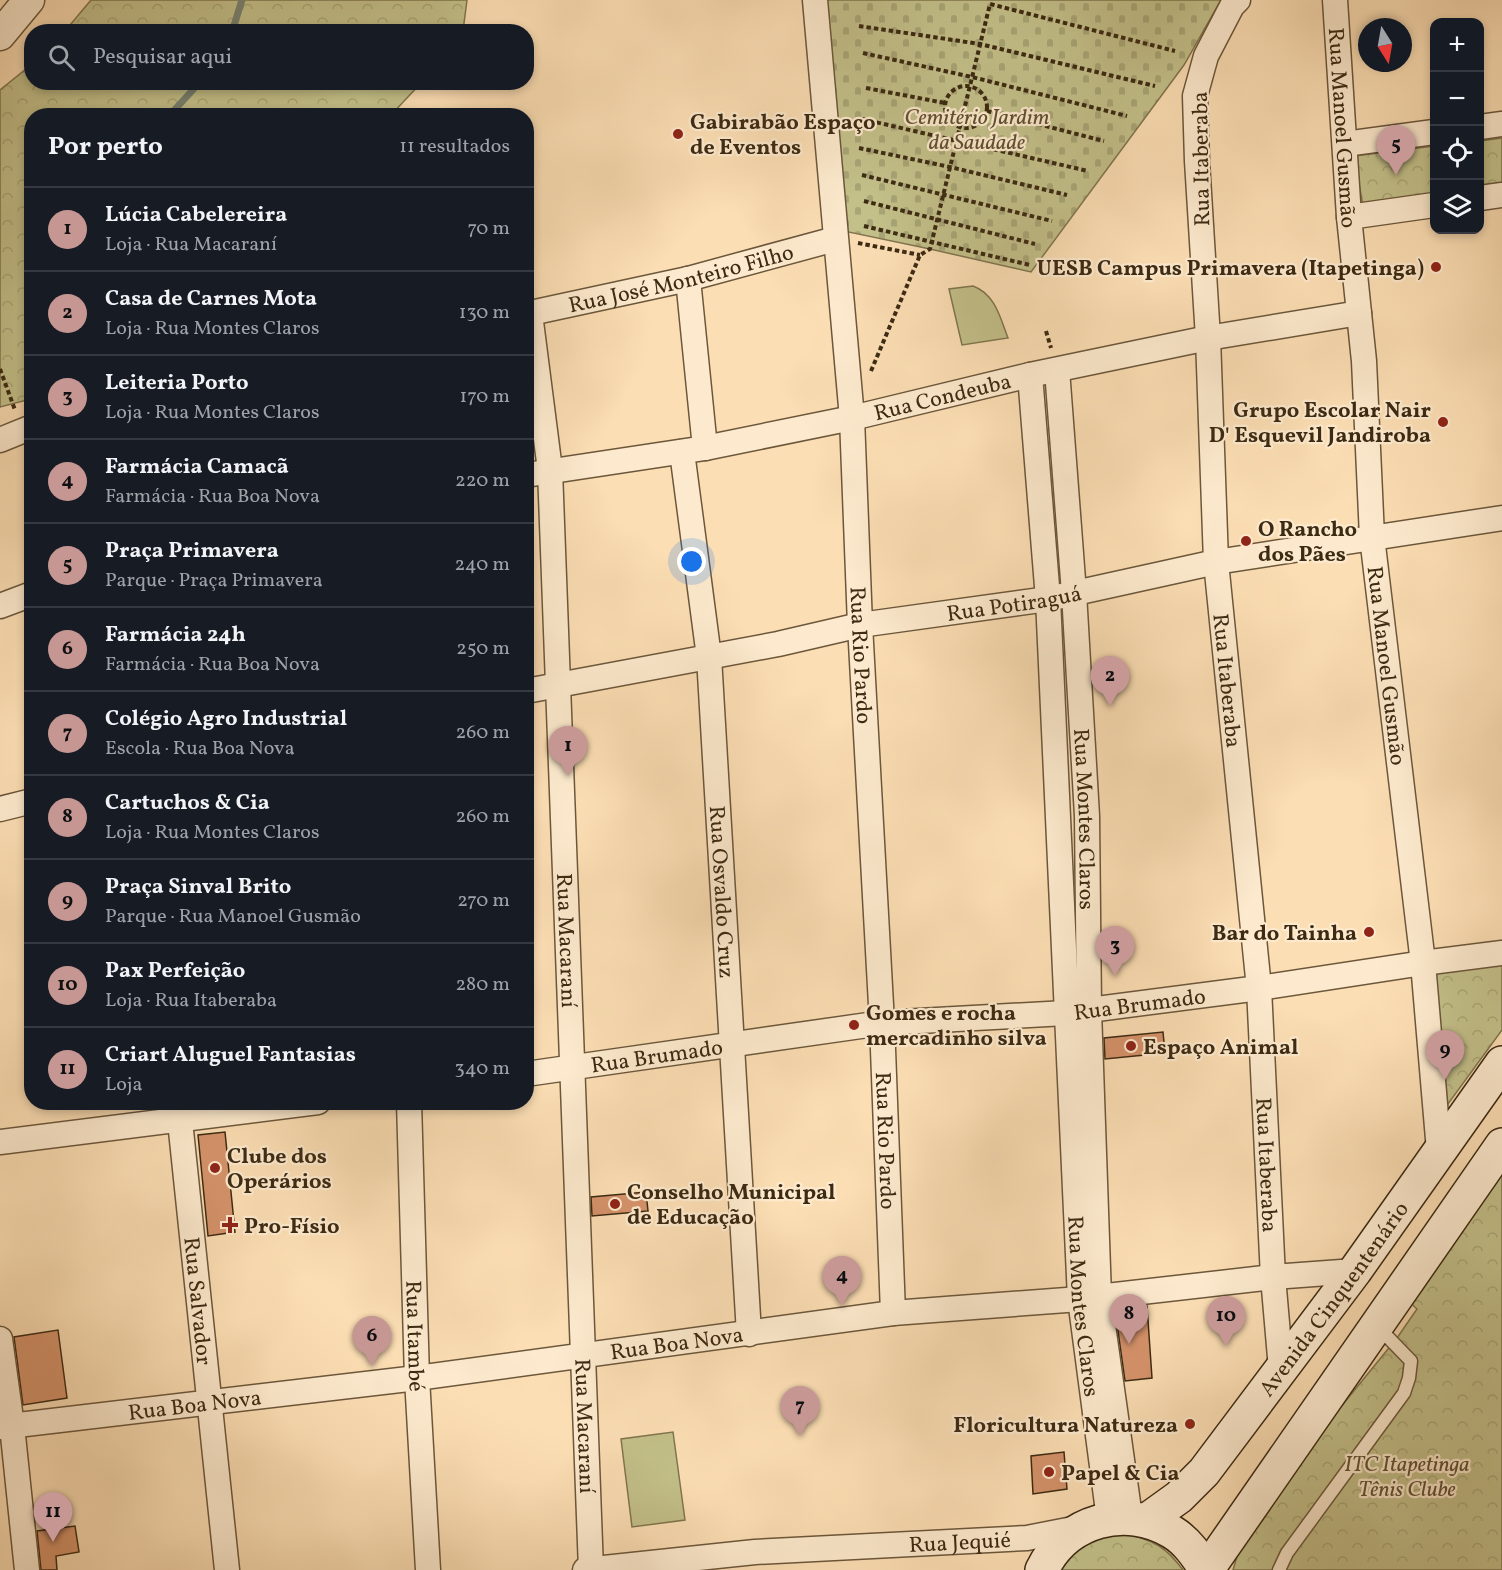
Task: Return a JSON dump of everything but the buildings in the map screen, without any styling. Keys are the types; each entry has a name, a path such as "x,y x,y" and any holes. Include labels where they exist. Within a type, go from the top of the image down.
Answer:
{"main road":[{"name":"Avenida Cinquentenário","path":"1043,1569 1060,1544 1179,1497 1204,1472 1355,1271 1502,1063"},
{"path":"1117,1521 1174,1532 1196,1552 1206,1570 1502,1145"}],"street":[{"path":"0,35 29,0"},
{"name":"Rua Rio Pardo","path":"815,0 852,418 860,625 882,1023 893,1313"},
{"name":"Rua Itaberaba","path":"1238,0 1232,6 1206,56 1195,96 1208,338 1216,562 1259,988 1273,1277 1281,1369"},
{"name":"Rua Manoel Gusmão","path":"1335,0 1350,217 1364,361 1372,537 1423,963 1439,1151"},
{"path":"1484,126 1502,124"},
{"path":"1345,144 1430,133"},
{"path":"1484,197 1502,195"},
{"path":"1350,217 1430,206"},
{"name":"Rua José Monteiro Filho","path":"534,313 688,279 835,239"},
{"name":"Rua Osvaldo Cruz","path":"688,279 693,450 709,657 749,1334"},
{"name":"Rua Condeuba","path":"538,473 693,450 852,418 1030,375 1208,338 1359,313"},
{"name":"Rua Montes Claros","path":"1057,370 1074,593 1087,816 1077,1012"},
{"name":"Rua Montes Claros","path":"1030,375 1048,599 1061,861 1077,1012 1090,1298 1117,1521"},
{"name":"Rua Macaraní","path":"534,409 557,686 591,1570"},
{"path":"0,440 24,430"},
{"name":"Rua Potiraguá","path":"534,690 709,657 860,625 1048,599 1216,562 1502,518"},
{"path":"0,606 24,597"},
{"path":"0,809 24,803"},
{"name":"Rua Brumado","path":"534,1073 882,1023 1077,1012 1502,953"},
{"path":"0,1142 179,1112 207,1110"},
{"name":"Rua Itambé","path":"409,1110 417,1378 429,1570"},
{"name":"Rua Salvador","path":"179,1112 227,1570"},
{"name":"Rua Boa Nova","path":"6,1427 417,1378 893,1313 1090,1298 1273,1277 1355,1271"},
{"path":"0,1339 6,1427 27,1570"},
{"name":"Rua Jequié","path":"585,1570 756,1561 1027,1538 1117,1521"},
{"path":"1027,1538 1043,1569"}],"lane":[{"path":"1279,1570 1287,1553 1404,1393 1411,1361 1377,1326"}],"path":[{"path":"928,255 990,4 1176,51"},
{"path":"859,26 980,44 1155,86"},
{"path":"863,54 972,77 1127,116"},
{"path":"970,86 980,90 987,101 987,111 982,121 971,127 960,127 947,116 945,103 951,93 961,87 970,86"},
{"path":"866,88 945,103"},
{"path":"987,111 1104,141"},
{"path":"862,119 1088,171"},
{"path":"859,148 1067,195"},
{"path":"862,175 1052,221"},
{"path":"864,201 1035,244"},
{"path":"864,226 1030,265"},
{"path":"835,239 920,255"},
{"path":"870,374 920,255 930,249"},
{"path":"0,369 24,422"}],"green space":[{"path":"91,0 467,0 464,24 71,24"},
{"name":"Cemitério Jardim da Saudade","path":"813,0 1221,0 1184,65 1031,272 834,229"},
{"path":"24,71 24,90 414,90 398,108 24,108 24,401 0,407 0,90"},
{"path":"1502,138 1502,183 1484,186 1484,140"},
{"path":"1430,146 1430,195 1363,206 1354,156"},
{"path":"973,286 992,300 1008,338 962,345 949,289"},
{"path":"1502,959 1502,1030 1429,1130 1416,971"},
{"name":"ITC Itapetinga Tênis Clube","path":"1502,1136 1502,1570 1233,1570 1247,1522 1397,1338 1417,1309 1393,1287"},
{"path":"673,1432 685,1520 632,1527 621,1439"},
{"path":"1127,1534 1159,1546 1183,1570 1055,1570 1067,1552 1095,1538"}],"waterway":[{"path":"234,24 242,0"},
{"path":"176,108 193,90"}],"place":[{"name":"Gabirabão Espaço de Eventos","path":"678,134"},
{"name":"Praça Primavera","path":"1396,175"},
{"name":"UESB Campus Primavera (Itapetinga)","path":"1436,267"},
{"name":"Grupo Escolar Nair D' Esquevil Jandiroba","path":"1443,422"},
{"name":"O Rancho dos Pães","path":"1246,541"},
{"name":"Casa de Carnes Mota","path":"1110,706"},
{"name":"Lúcia Cabelereira","path":"568,776"},
{"name":"Bar do Tainha","path":"1369,932"},
{"name":"Leiteria Porto","path":"1115,976"},
{"name":"Gomes e rocha mercadinho silva","path":"854,1025"},
{"name":"Espaço Animal","path":"1131,1046"},
{"name":"Praça Sinval Brito","path":"1445,1080"},
{"name":"Clube dos Operários","path":"215,1168"},
{"name":"Conselho Municipal de Educação","path":"615,1204"},
{"name":"Pro-Físio","path":"230,1225"},
{"name":"Farmácia Camacã","path":"842,1306"},
{"name":"Cartuchos & Cia","path":"1129,1344"},
{"name":"Pax Perfeição","path":"1226,1346"},
{"name":"Farmácia 24h","path":"372,1366"},
{"name":"Floricultura Natureza","path":"1190,1424"},
{"name":"Colégio Agro Industrial","path":"800,1436"},
{"name":"Papel & Cia","path":"1049,1472"},
{"name":"Criart Aluguel Fantasias","path":"53,1542"}]}
